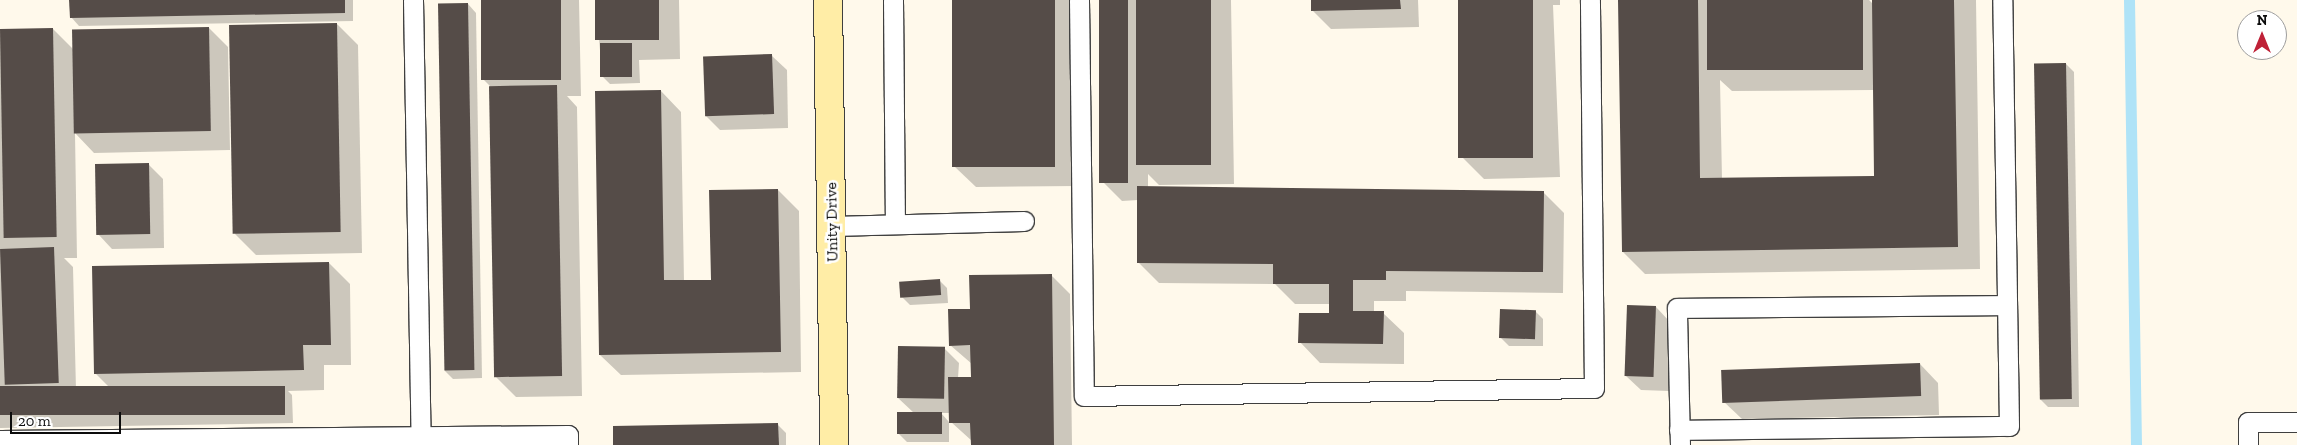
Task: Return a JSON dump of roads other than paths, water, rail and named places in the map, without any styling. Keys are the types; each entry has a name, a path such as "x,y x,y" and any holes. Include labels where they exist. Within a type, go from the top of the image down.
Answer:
{"street":[{"name":"Unity Drive","path":"828,0 834,445"}],"lane":[{"path":"413,0 421,437"},
{"path":"893,0 895,224"},
{"path":"1079,0 1084,396 1594,388 1590,0"},
{"path":"2002,0 2006,305 2010,426 1679,438 1677,308 2006,305"},
{"path":"832,226 1024,221"},
{"path":"2248,445 2248,422 2297,422"},
{"path":"0,440 237,442 568,434 568,445"}],"waterway":[{"path":"2129,0 2136,445"}]}
